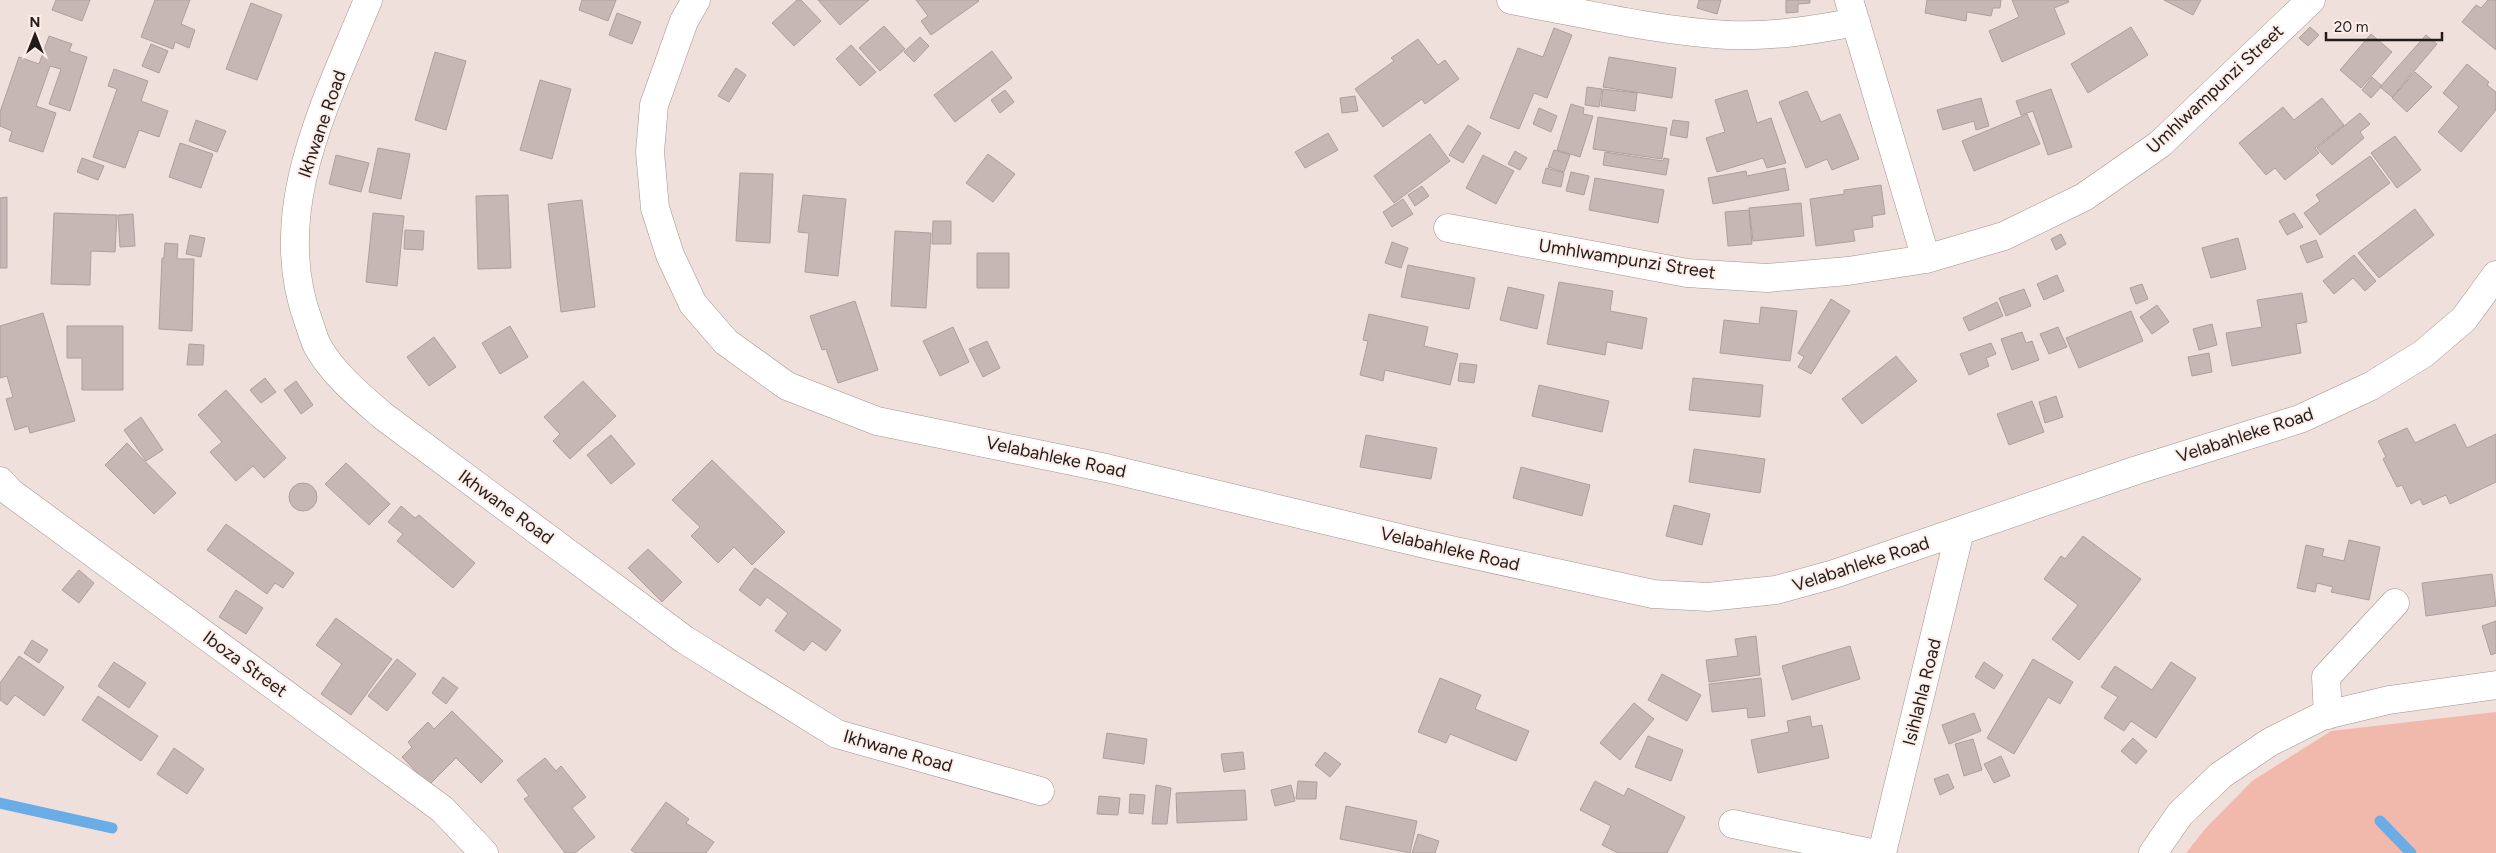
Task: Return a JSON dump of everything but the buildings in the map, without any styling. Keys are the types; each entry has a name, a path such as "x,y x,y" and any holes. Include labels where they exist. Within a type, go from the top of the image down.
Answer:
{"street":[{"name":"Ikhwane Road","path":"368,0 313,138 301,180 295,224 294,265 302,306 318,347 343,381 383,416 685,640 837,734 1040,791"},
{"name":"Velabahleke Road","path":"696,0 684,21 654,105 650,152 656,208 670,255 693,304 726,342 787,386 819,401 877,421 1106,468 1433,546 1653,594 1708,598 1776,590 1960,531 2137,470 2300,419 2371,386 2423,354 2464,319 2496,275"},
{"path":"1511,0 1690,32 1730,35 1786,34 1853,11 1926,258"},
{"name":"Umhlwampunzi Street","path":"1448,228 1687,273 1767,278 1848,271 1926,258 2004,236 2084,197 2160,144 2310,0"},
{"name":"Iboza Street","path":"0,481 10,492 442,809 484,853"},
{"name":"Isihlahla Road","path":"1882,853 1960,531"},
{"path":"2328,715 2326,677 2395,603"},
{"path":"2153,853 2180,814 2222,775 2270,742 2328,715 2389,700 2496,686"},
{"path":"1733,824 1871,853"}],"shaded area":[{"path":"2496,712 2496,853 2186,853 2205,829 2252,781 2331,731"}],"waterway":[{"path":"0,803 112,828"},
{"path":"2380,821 2411,853"}]}
